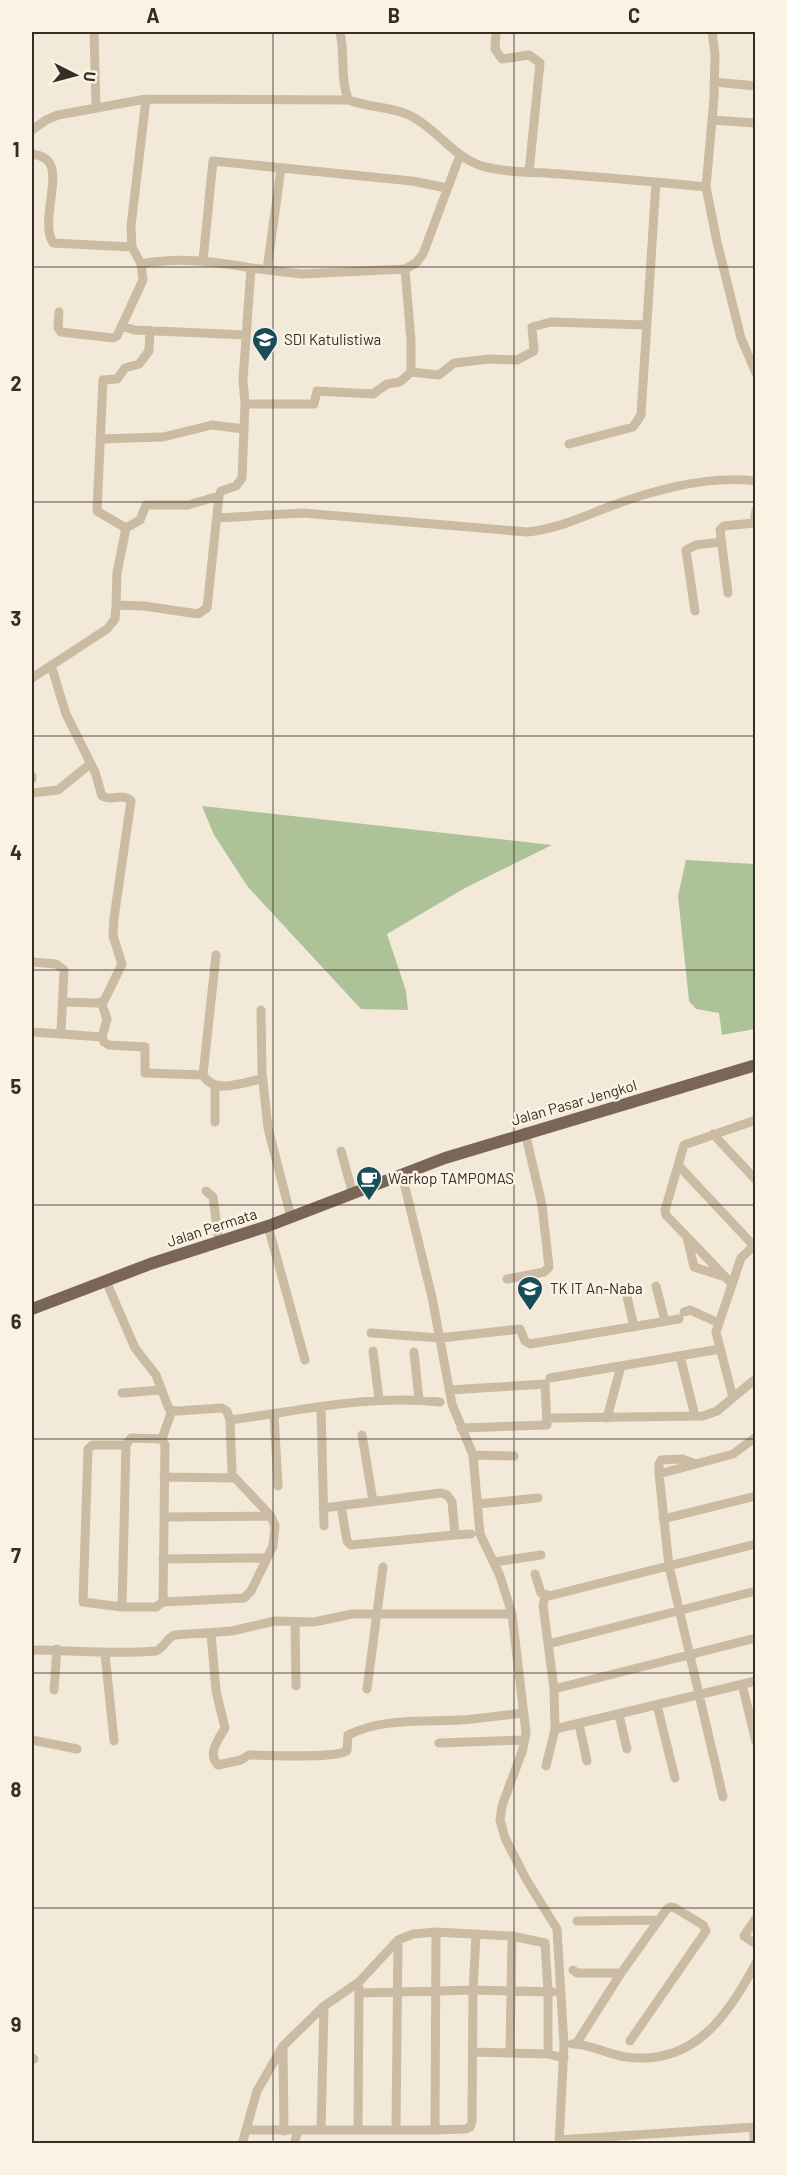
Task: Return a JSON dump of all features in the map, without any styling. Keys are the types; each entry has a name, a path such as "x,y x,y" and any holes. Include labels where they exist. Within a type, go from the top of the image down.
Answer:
{"main road":[{"name":"Jalan Pasar Jengkol","path":"402,1175 445,1158 525,1132 756,1065"},
{"name":"Jalan Permata","path":"32,1309 106,1281 268,1226 402,1175"}],"street":[{"path":"94,32 96,107"},
{"path":"340,32 346,94 349,100"},
{"path":"496,32 495,49 502,59 529,56 540,63 529,172"},
{"path":"712,32 715,44 714,82 706,188 717,242 746,354 756,373"},
{"path":"714,82 756,86"},
{"path":"59,312 58,328 61,332 113,338 123,326 143,280 141,264 132,247 132,207 146,99"},
{"path":"32,130 58,115 146,99 349,100 395,109 413,117 460,155 485,166 706,188"},
{"path":"712,120 756,123"},
{"path":"32,154 44,158 49,162 51,168 49,230 53,243 132,247"},
{"path":"141,264 174,260 203,260 302,274 405,269 417,263 423,254 460,155"},
{"path":"203,260 213,161 412,181 447,188"},
{"path":"267,270 281,168"},
{"path":"569,444 633,427 638,422 643,406 656,182"},
{"path":"116,605 144,606 198,614 204,611 209,604 219,496 221,490 236,486 242,478 245,404 243,380 251,268"},
{"path":"245,404 314,404 317,391 373,394 387,384 400,382 411,372 411,341 405,269"},
{"path":"411,372 439,375 454,363 490,359 517,360 534,351 532,327 550,322 646,325"},
{"path":"123,326 134,330 246,335"},
{"path":"126,528 97,511 103,380 117,379 125,368 139,364 149,351 150,330"},
{"path":"100,439 163,437 212,425 244,429"},
{"path":"217,518 303,513 527,532 548,530 612,506 704,481 726,479 756,481"},
{"path":"32,678 107,629 115,619 117,573 126,528 140,520 146,505 188,506 219,496"},
{"path":"756,510 754,523 756,534"},
{"path":"728,592 720,530 722,527 754,523"},
{"path":"694,611 686,550 696,545 721,542"},
{"path":"51,665 66,714 95,772 102,795 110,798 124,797 132,801 113,936 122,964 101,1002 107,1019 102,1037 109,1045 145,1047 144,1068 147,1074 203,1075"},
{"path":"32,793 58,790 90,764"},
{"path":"216,955 203,1075 207,1082 215,1086 262,1079"},
{"path":"32,962 56,964 63,967 64,1002 61,1034"},
{"path":"64,1002 101,1002"},
{"path":"261,1010 262,1079 268,1128 291,1217"},
{"path":"32,1032 102,1037"},
{"path":"215,1086 215,1122"},
{"path":"732,1284 666,1215 665,1210 684,1145 756,1120"},
{"path":"507,1279 544,1272 549,1267 542,1205 525,1132"},
{"path":"713,1134 756,1180"},
{"path":"341,1151 353,1194"},
{"path":"678,1165 755,1245 741,1257 716,1332 733,1398"},
{"path":"402,1175 415,1221 449,1390 461,1428 473,1455 480,1534 494,1562 512,1614 525,1740 502,1806 500,1820 510,1848 557,1929 564,2045 559,2142 755,2127 754,2144"},
{"path":"206,1191 213,1197 219,1242"},
{"path":"268,1226 305,1360"},
{"path":"687,1236 694,1267 725,1276"},
{"path":"106,1281 135,1348 156,1375 167,1406 172,1410 222,1408 227,1411 230,1420 232,1473"},
{"path":"656,1286 665,1321"},
{"path":"626,1292 634,1327"},
{"path":"371,1333 440,1338 520,1329 525,1341 530,1344 665,1321 690,1310 719,1323"},
{"path":"550,1378 720,1349"},
{"path":"373,1351 378,1399"},
{"path":"414,1352 419,1400"},
{"path":"680,1356 695,1416"},
{"path":"607,1419 621,1366"},
{"path":"553,1418 607,1419 636,1415 703,1416 717,1411 753,1381"},
{"path":"449,1390 545,1384 547,1425 461,1428"},
{"path":"122,1393 161,1390"},
{"path":"230,1420 378,1399 440,1402"},
{"path":"321,1408 324,1526"},
{"path":"162,1439 172,1410"},
{"path":"274,1414 278,1486"},
{"path":"362,1435 373,1501"},
{"path":"122,1607 126,1445 131,1438 156,1437 162,1439 165,1445 163,1602"},
{"path":"723,1797 669,1566 659,1464 661,1460 682,1459 696,1464 733,1454 756,1437"},
{"path":"126,1445 90,1446 87,1455 83,1602 122,1607 156,1607 163,1602 244,1598 251,1591 273,1546 276,1526 271,1516 235,1478 164,1477"},
{"path":"473,1455 514,1456"},
{"path":"323,1508 441,1493 447,1495 452,1502 455,1534"},
{"path":"663,1519 756,1496"},
{"path":"478,1504 538,1498"},
{"path":"341,1506 347,1541 351,1545 471,1534"},
{"path":"164,1517 271,1516"},
{"path":"535,1574 541,1593 548,1595 756,1544"},
{"path":"494,1562 541,1555"},
{"path":"163,1559 267,1558"},
{"path":"367,1689 383,1567"},
{"path":"548,1644 756,1591"},
{"path":"546,1766 555,1729 554,1689 543,1605 548,1595"},
{"path":"32,1650 57,1649 105,1654 156,1651 161,1649 172,1636 211,1633 275,1621 314,1622 352,1614 512,1614"},
{"path":"295,1622 296,1686"},
{"path":"211,1633 216,1691 225,1728 213,1751 214,1761 218,1765 242,1760 249,1755 328,1756 342,1754 347,1751 348,1736 371,1727 420,1720 456,1720 524,1713"},
{"path":"554,1689 756,1638"},
{"path":"54,1690 57,1649"},
{"path":"105,1654 114,1741"},
{"path":"555,1729 756,1681"},
{"path":"742,1684 756,1742"},
{"path":"657,1705 675,1778"},
{"path":"618,1715 627,1749"},
{"path":"579,1724 587,1761"},
{"path":"32,1740 77,1749"},
{"path":"439,1743 525,1740"},
{"path":"576,2044 621,1973 666,1910 670,1907 675,1908 704,1925 706,1932 630,2041"},
{"path":"756,1918 744,1936 756,1944"},
{"path":"577,1921 659,1920"},
{"path":"435,2130 436,1932"},
{"path":"242,2144 257,2091 283,2046 324,2006 359,1982 398,1940 413,1934 436,1932 512,1936 545,1943 548,2054"},
{"path":"246,2130 435,2130 470,2127 472,2122 473,1990 476,1935"},
{"path":"510,2053 512,1936"},
{"path":"396,2130 398,1940"},
{"path":"564,2045 576,2044 626,2057 650,2056 679,2050 703,2037 719,2022 731,2007 756,1963"},
{"path":"573,1970 577,1973 621,1973"},
{"path":"358,2129 359,1982"},
{"path":"360,1993 435,1990 562,1992"},
{"path":"321,2130 324,2006"},
{"path":"283,2046 284,2130"},
{"path":"472,2052 548,2054 564,2058"},
{"path":"294,2144 298,2131"}],"green space":[{"path":"202,806 552,845 465,888 387,934 406,991 408,1010 361,1009 248,887 214,835"},
{"path":"686,860 755,864 755,1029 722,1035 719,1013 696,1009 689,1001 678,896"}],"place":[{"name":"SDI Katulistiwa","path":"265,363"},
{"name":"Warkop TAMPOMAS","path":"369,1202"},
{"name":"TK IT An-Naba","path":"530,1312"}]}
